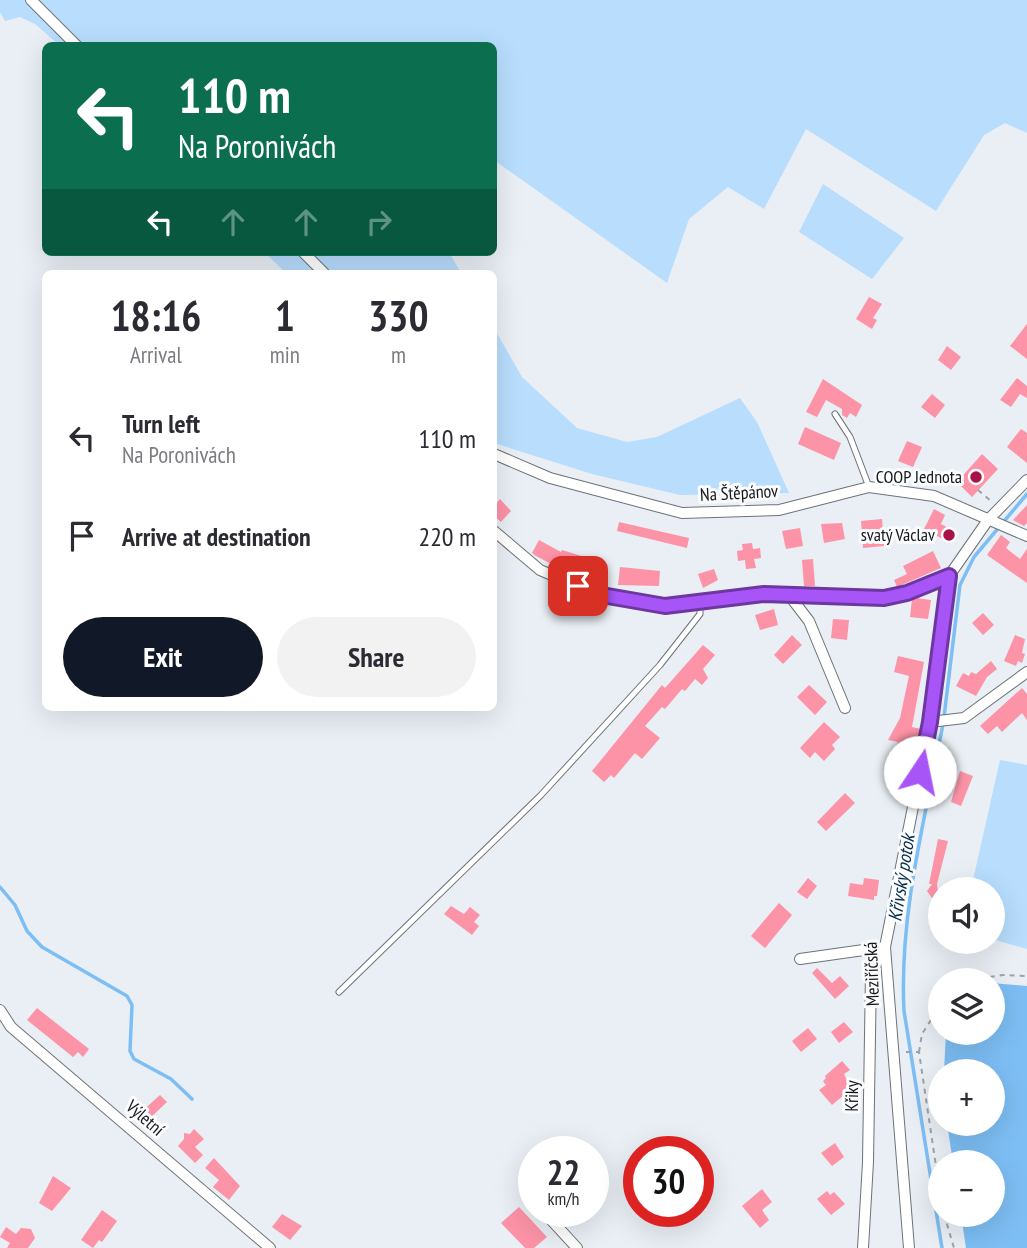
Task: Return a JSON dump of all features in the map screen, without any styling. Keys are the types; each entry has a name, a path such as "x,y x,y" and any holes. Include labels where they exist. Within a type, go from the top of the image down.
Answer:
{"street":[{"path":"31,0 73,42"},
{"path":"307,256 321,270"},
{"name":"Na Štěpánov","path":"497,455 550,478 682,513 779,510 869,487 934,496 1027,536"},
{"name":"Meziříčská","path":"909,1248 885,947 934,721 949,576 995,523 1027,480"},
{"path":"497,534 540,570 596,594 665,606 764,594 884,598 907,593 949,576"},
{"path":"789,595 809,621 845,708"},
{"path":"934,721 964,718 1027,672"},
{"path":"800,959 885,947"},
{"name":"Křiky","path":"863,1248 868,1162 871,972 885,947"},
{"name":"Výletní","path":"0,1010 12,1027 270,1248"},
{"path":"0,1022 12,1027"},
{"path":"558,1227 577,1248"}],"lane":[{"path":"835,414 850,437 869,487"},
{"path":"340,992 541,795 660,665 700,614 700,602"}],"path":[{"path":"978,490 994,505"},
{"path":"1005,975 1027,976"},
{"path":"928,1025 922,1034 919,1052 934,1150"},
{"path":"908,1051 919,1052"},
{"path":"948,1227 954,1248"}],"shaded area":[{"path":"0,0 1027,0 1027,133 1005,123 984,135 936,211 806,129 764,209 728,187 689,219 667,283 497,162 497,42 56,42 35,24 20,17 5,21 0,12"},
{"path":"823,184 904,238 872,279 799,232"},
{"path":"268,256 451,256 459,270 283,270"},
{"path":"497,333 522,377 577,428 627,442 657,437 740,398 757,422 789,493 680,495 592,474 497,444"},
{"path":"1000,760 1027,765 1027,949 1005,943 1005,877 974,877"}],"water":[{"path":"1005,984 1027,986 1027,1248 966,1248 963,1227 1005,1227 1005,1150 951,1150 949,1136 1005,1136 1005,1059 945,1059 945,1045 1005,1045"}],"building":[{"path":"869,297 882,304 873,318 877,320 872,329 856,319"},
{"path":"1027,324 1027,359 1010,346"},
{"path":"947,346 961,357 951,370 938,360"},
{"path":"1017,378 1027,386 1027,398 1020,394 1011,407 1000,400"},
{"path":"823,379 862,405 856,417 850,413 847,418 842,415 842,409 826,400 817,417 806,412"},
{"path":"932,394 945,405 935,418 921,407"},
{"path":"805,427 841,443 834,460 798,444"},
{"path":"1021,429 1027,433 1027,463 1007,447"},
{"path":"907,441 922,447 913,467 898,461"},
{"path":"982,454 998,469 972,497 957,482"},
{"path":"500,499 511,511 501,522 497,519 497,502"},
{"path":"1027,505 1027,523 1024,526 1013,520"},
{"path":"934,509 945,515 941,524 956,532 950,543 924,529"},
{"path":"882,519 884,546 863,548 861,521"},
{"path":"619,522 689,538 687,548 617,531"},
{"path":"842,523 845,539 824,543 821,524"},
{"path":"800,528 803,546 786,549 782,531"},
{"path":"1001,535 1010,542 1006,548 1020,559 1027,549 1027,583 987,555"},
{"path":"539,540 561,552 562,550 601,562 598,578 571,572 570,574 536,556 532,553"},
{"path":"752,543 753,549 760,548 761,558 754,559 756,568 746,569 745,560 738,561 737,551 743,550 742,544"},
{"path":"933,551 941,568 897,587 894,580 907,574 903,566"},
{"path":"813,559 815,586 804,586 802,560"},
{"path":"620,567 660,571 659,586 618,585"},
{"path":"714,569 718,580 703,588 698,574"},
{"path":"912,599 931,600 928,619 910,617"},
{"path":"774,609 778,625 760,630 755,615"},
{"path":"983,613 994,625 983,635 972,623"},
{"path":"833,619 849,620 847,640 831,638"},
{"path":"792,635 802,645 783,664 774,655"},
{"path":"1015,635 1025,639 1022,663 1018,661 1016,666 1004,661"},
{"path":"703,645 715,655 703,669 708,678 702,685 695,679 685,691 682,689 665,709 662,707 645,726 660,738 642,759 635,753 614,778 611,775 604,782 592,771 662,685 665,688"},
{"path":"898,656 924,662 912,727 921,729 909,786 894,782 896,777 891,775 898,742 888,740 900,718 909,676 894,672"},
{"path":"991,661 997,669 987,677 976,696 956,686 963,673 969,676 971,672 976,674"},
{"path":"809,685 827,702 815,715 797,697"},
{"path":"1022,688 1027,694 1027,720 1022,713 1002,732 997,726 988,734 980,726"},
{"path":"824,722 840,737 832,745 835,749 824,761 815,752 810,758 800,748"},
{"path":"960,771 973,776 961,806 951,802"},
{"path":"845,793 855,803 826,831 817,822"},
{"path":"938,839 948,841 939,877 930,877"},
{"path":"808,878 817,886 807,899 797,892"},
{"path":"864,878 879,880 874,900 848,896 850,883 863,885"},
{"path":"779,903 792,915 765,948 751,936"},
{"path":"451,906 464,914 470,907 480,915 474,922 479,926 472,935 444,914"},
{"path":"817,968 832,983 840,976 849,986 835,999 812,973"},
{"path":"37,1008 89,1049 83,1057 78,1052 73,1057 27,1020"},
{"path":"844,1022 853,1032 839,1043 831,1032"},
{"path":"808,1028 817,1039 801,1052 792,1041"},
{"path":"842,1061 850,1070 844,1074 851,1089 832,1105 819,1090 826,1085 823,1081 825,1076"},
{"path":"160,1095 167,1102 147,1121 139,1114"},
{"path":"194,1129 204,1139 195,1147 203,1155 195,1163 178,1146 184,1139 184,1133 190,1134"},
{"path":"835,1143 844,1157 832,1166 821,1153"},
{"path":"214,1158 240,1186 229,1200 213,1187 219,1180 205,1168"},
{"path":"53,1176 71,1188 52,1211 39,1203"},
{"path":"762,1189 772,1202 762,1210 769,1220 760,1228 742,1206"},
{"path":"827,1191 830,1195 834,1192 845,1204 831,1215 817,1199"},
{"path":"518,1208 518,1227 538,1227 547,1237 534,1248 525,1248 501,1223"},
{"path":"102,1210 117,1221 102,1242 99,1240 93,1248 81,1240"},
{"path":"282,1214 302,1226 290,1240 272,1227"},
{"path":"6,1227 16,1234 21,1228 31,1229 35,1238 28,1248 7,1248 10,1243 0,1237"}],"waterway":[{"name":"Křivský potok","path":"944,717 960,585 974,557 1027,494"},
{"name":"Křivský potok","path":"942,1248 904,1011 904,975 909,903 943,724"},
{"path":"0,887 15,905 27,931 42,947 127,996 132,1005 130,1051 134,1059 171,1079 192,1099"}],"place":[{"name":"COOP Jednota","path":"976,477"},
{"name":"svatý Václav","path":"949,535"}],"route":[{"path":"578,586 596,594 665,606 764,594 884,598 907,593 949,576 930,722 920,772"}]}
